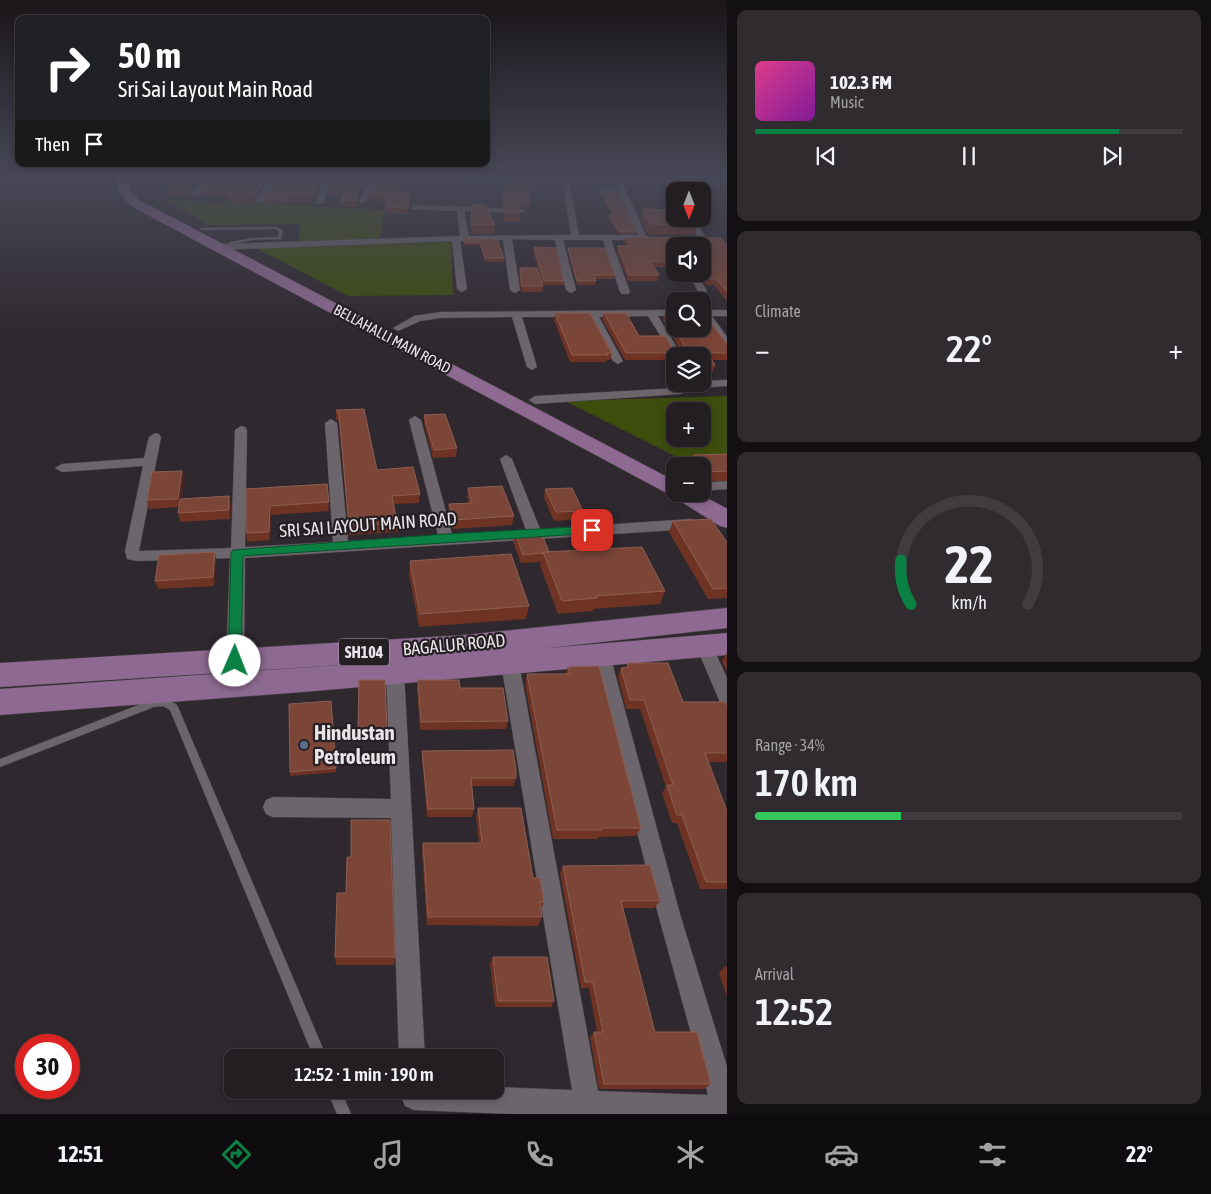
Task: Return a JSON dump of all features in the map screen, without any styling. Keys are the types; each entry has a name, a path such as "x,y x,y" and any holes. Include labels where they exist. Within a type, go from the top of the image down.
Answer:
{"main road":[{"name":"BELLAHALLI MAIN ROAD","path":"199,229 235,244 666,485"},
{"name":"BELLAHALLI MAIN ROAD","path":"202,229 398,328 666,469"},
{"path":"711,493 727,502"},
{"path":"695,502 727,521"},
{"name":"BAGALUR ROAD","path":"0,675 464,646 727,618"},
{"name":"BAGALUR ROAD","path":"0,702 510,663 716,645"}],"street":[{"path":"460,229 462,289"},
{"path":"574,229 575,237"},
{"path":"639,229 643,238"},
{"path":"235,244 558,237 659,238"},
{"path":"558,237 571,290"},
{"path":"508,238 515,290"},
{"path":"606,238 625,292"},
{"path":"697,282 702,291"},
{"path":"651,313 672,347"},
{"path":"398,328 418,318 428,316 666,313"},
{"path":"711,313 727,313"},
{"path":"516,314 532,367"},
{"path":"593,314 618,361"},
{"path":"711,323 727,347"},
{"path":"535,400 675,392 698,384 727,383"},
{"path":"415,420 446,538"},
{"path":"331,423 341,545"},
{"path":"235,661 241,430"},
{"name":"SRI SAI LAYOUT MAIN ROAD","path":"154,437 132,555 237,553 727,521"},
{"path":"506,459 535,534"},
{"path":"62,468 149,462"},
{"path":"711,487 727,486"},
{"path":"716,645 727,702"},
{"path":"443,1099 588,1109 727,1111 669,914 601,655"},
{"path":"510,663 588,1109"},
{"path":"394,672 412,1049"},
{"path":"273,807 400,809"}],"lane":[{"path":"235,244 251,229"},
{"path":"235,244 281,237 281,230 279,229"},
{"path":"0,763 154,703 164,702 173,706 317,1049"},
{"path":"338,1099 344,1114"}],"green space":[{"path":"300,229 381,229 380,239 299,243"},
{"path":"451,242 453,295 348,296 256,248"},
{"path":"727,396 727,462 711,462 711,457 677,457 565,401"}],"building":[{"path":"618,229 635,229 636,231 619,231"},
{"path":"626,237 666,237 666,261 650,261 659,275 629,275 618,246 631,246"},
{"path":"711,238 721,238 727,245 727,292 716,279 711,279"},
{"path":"464,239 497,239 504,258 485,258 480,242 465,242"},
{"path":"534,247 556,248 564,281 544,281"},
{"path":"568,248 605,248 615,275 593,275 596,281 577,281"},
{"path":"520,268 537,268 543,286 522,286"},
{"path":"555,313 590,313 612,353 607,353 608,355 572,355"},
{"path":"604,313 626,313 639,336 665,336 671,347 666,347 666,353 626,353"},
{"path":"711,323 727,344 727,353 711,353 711,347 685,347 679,337 711,337"},
{"path":"364,409 377,470 413,467 420,494 392,496 397,523 349,526 339,414 336,410"},
{"path":"445,414 457,448 434,450 424,415"},
{"path":"727,454 727,471 711,472 711,457 694,457 693,455"},
{"path":"182,471 178,499 147,500 152,472"},
{"path":"327,484 329,502 270,506 269,532 246,533 246,489"},
{"path":"502,486 514,516 454,520 449,504 472,503 468,488"},
{"path":"572,488 583,511 556,512 545,489"},
{"path":"229,496 229,510 178,513 180,499"},
{"path":"711,519 727,543 727,588 713,589 673,521"},
{"path":"541,532 549,552 523,555 515,533"},
{"path":"642,547 665,591 596,596 597,598 562,601 543,552"},
{"path":"215,552 213,577 155,581 159,555"},
{"path":"511,554 529,606 420,614 410,561"},
{"path":"627,663 668,663 683,702 725,702 727,705 727,753 705,753 727,811 727,882 706,882 682,815 677,815 667,785 673,785 644,700 630,700 621,668 629,667"},
{"path":"599,666 641,828 557,830 527,674 570,674 568,667"},
{"path":"359,680 385,680 387,728 358,728"},
{"path":"418,680 459,680 460,688 503,688 508,721 421,722"},
{"path":"331,701 336,768 290,772 289,704"},
{"path":"513,750 516,778 471,778 474,809 428,809 422,751"},
{"path":"478,808 521,808 533,878 540,878 544,902 540,902 542,917 428,917 423,843 482,843"},
{"path":"351,820 390,820 395,957 335,957 337,893 346,893 347,857 351,857"},
{"path":"650,865 660,901 621,901 655,1032 697,1032 711,1084 604,1084 594,1032 603,1032 593,982 585,982 563,866"},
{"path":"493,957 547,957 554,1001 498,1001"}],"place":[{"name":"Hindustan Petroleum","path":"304,745"}],"route":[{"path":"235,661 237,553 592,530"}]}
